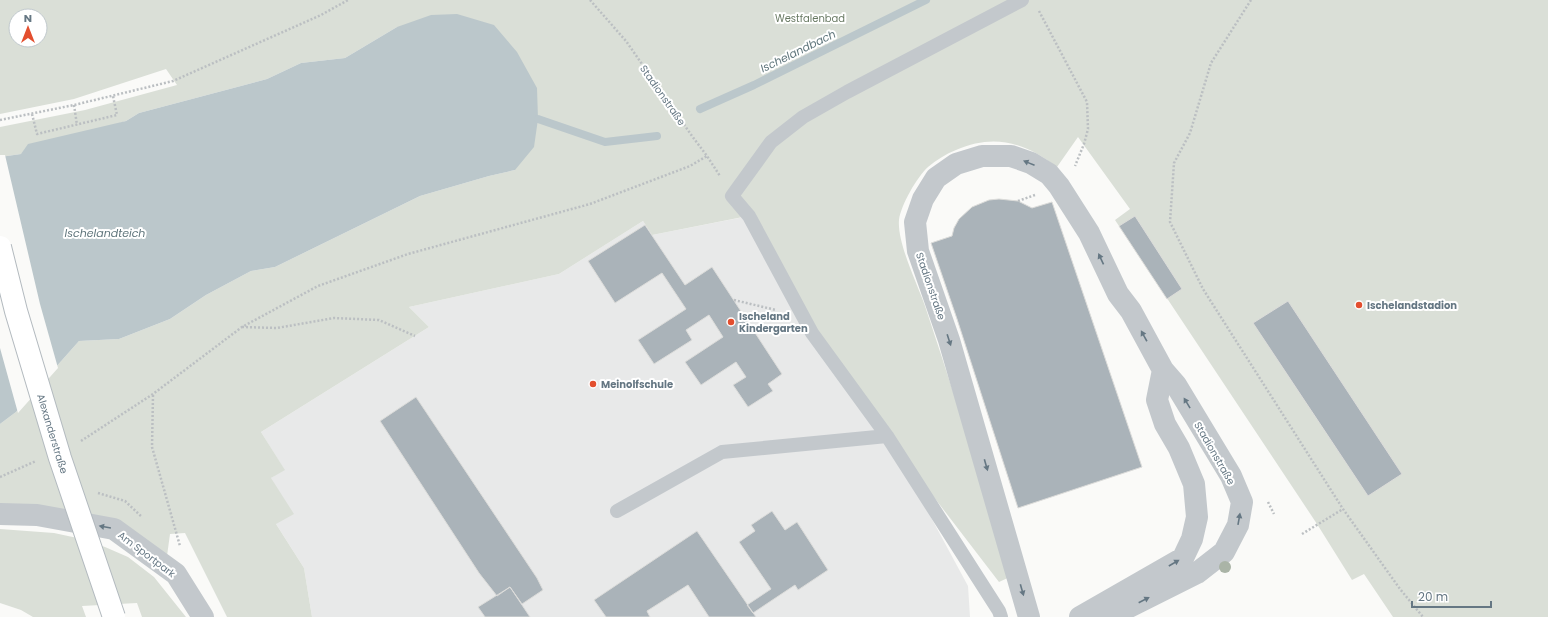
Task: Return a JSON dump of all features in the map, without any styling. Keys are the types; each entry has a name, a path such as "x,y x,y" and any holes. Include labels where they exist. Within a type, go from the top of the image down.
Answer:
{"main road":[{"name":"Alexanderstraße","path":"0,247 20,326 58,451 114,617"}],"street":[{"name":"Stadionstraße","path":"1029,617 951,347 918,251 915,222 923,199 936,178 956,164 982,156 1010,156 1032,163 1049,174 1059,186 1089,233 1118,294 1131,312 1163,370 1176,385 1230,476 1242,502 1238,525 1224,552 1197,573 1109,617"},
{"path":"1080,617 1182,558 1192,539 1197,517 1194,484 1179,448 1165,424 1157,400 1163,370"},
{"name":"Am Sportpark","path":"0,514 37,515 114,529 176,574 203,617"}],"lane":[{"path":"1001,617 887,436 812,333 749,216 732,196 772,142 803,117 847,92 1022,0"},
{"path":"617,511 722,452 887,436"}],"path":[{"path":"0,120 74,105 173,81 321,15 348,0"},
{"name":"Stadionstraße","path":"590,0 626,41 692,136 708,156 732,196"},
{"path":"1251,0 1211,64 1190,133 1174,163 1170,222 1203,289 1343,509 1400,589 1423,617"},
{"path":"1039,11 1087,102 1088,129 1084,144 1072,171 1059,186"},
{"path":"32,114 37,134 78,125 118,116 113,96"},
{"path":"74,105 78,125"},
{"path":"79,442 153,394 242,327 318,286 408,254 590,204 690,166 708,156"},
{"path":"734,300 779,310 794,300"},
{"path":"242,327 277,328 334,318 379,320 415,336"},
{"path":"153,394 152,447 181,552 176,574"},
{"path":"0,477 43,458"},
{"path":"1302,534 1343,509"}],"shaded area":[{"name":"Meinolfschule","path":"749,216 887,436 968,586 970,617 312,617 304,568 276,524 271,478 284,469 261,432 429,327 409,307 559,274 643,221 652,235"}],"green space":[{"name":"Westfalenbad","path":"0,0 1548,0 1548,617 1393,617 1364,574 1352,580 1317,524 1115,220 1130,209 1078,137 1057,167 1033,152 1009,143 984,142 970,145 941,157 931,164 919,177 906,199 899,220 899,229 904,251 925,306 1012,576 999,582 887,436 812,333 748,216 652,235 643,221 559,274 409,307 429,327 261,432 285,470 271,478 294,514 276,524 304,568 312,617 227,617 185,533 170,534 167,556 3,507 0,503 0,424 16,412 79,341 119,339 170,319 206,295 251,271 275,267 420,196 515,170 397,27 345,58 301,63 267,79 139,113 126,121 21,154 0,157 0,127 85,110 177,85 166,69 74,99 0,114"},
{"path":"0,529 54,533 82,539 128,557 154,577 186,617 142,617 137,603 82,606 86,617 33,617 21,610 0,603"}],"water":[{"name":"Ischelandteich","path":"457,14 494,25 517,52 537,88 538,119 534,147 515,170 420,196 275,267 251,271 206,295 170,319 119,339 79,341 16,412 0,424 0,157 21,154 28,144 126,121 139,113 267,79 301,63 345,58 397,27 431,15"}],"pier":[{"path":"0,155 5,155 40,304 58,368 18,413 0,348"}],"building":[{"path":"999,199 1018,201 1032,208 1052,202 1142,467 1018,508 931,243 952,236 959,219 972,207 989,200"},
{"path":"1135,216 1182,289 1167,299 1119,226"},
{"name":"Ischeland Kindergarten","path":"645,225 685,285 712,267 782,374 768,384 773,391 748,407 733,385 746,377 736,362 701,385 685,362 723,337 709,315 686,330 692,340 654,364 638,340 686,309 662,273 615,303 588,261"},
{"path":"1288,301 1402,474 1368,496 1253,323"},
{"path":"416,397 537,578 543,590 522,604 510,587 497,596 479,573 380,421"},
{"path":"772,511 785,530 797,522 828,570 798,590 795,585 753,613 747,605 771,589 739,542 755,531 751,525"},
{"path":"697,531 756,617 709,617 688,585 647,611 650,617 606,617 594,600"},
{"path":"510,587 530,617 485,617 478,607"}],"waterway":[{"name":"Ischelandbach","path":"700,109 754,85 926,0"},
{"name":"Ischelandbach","path":"538,119 605,142 657,136"}],"place":[{"name":"Ischelandstadion","path":"1359,305"},
{"name":"Ischeland Kindergarten","path":"731,322"},
{"name":"Meinolfschule","path":"593,384"}]}
